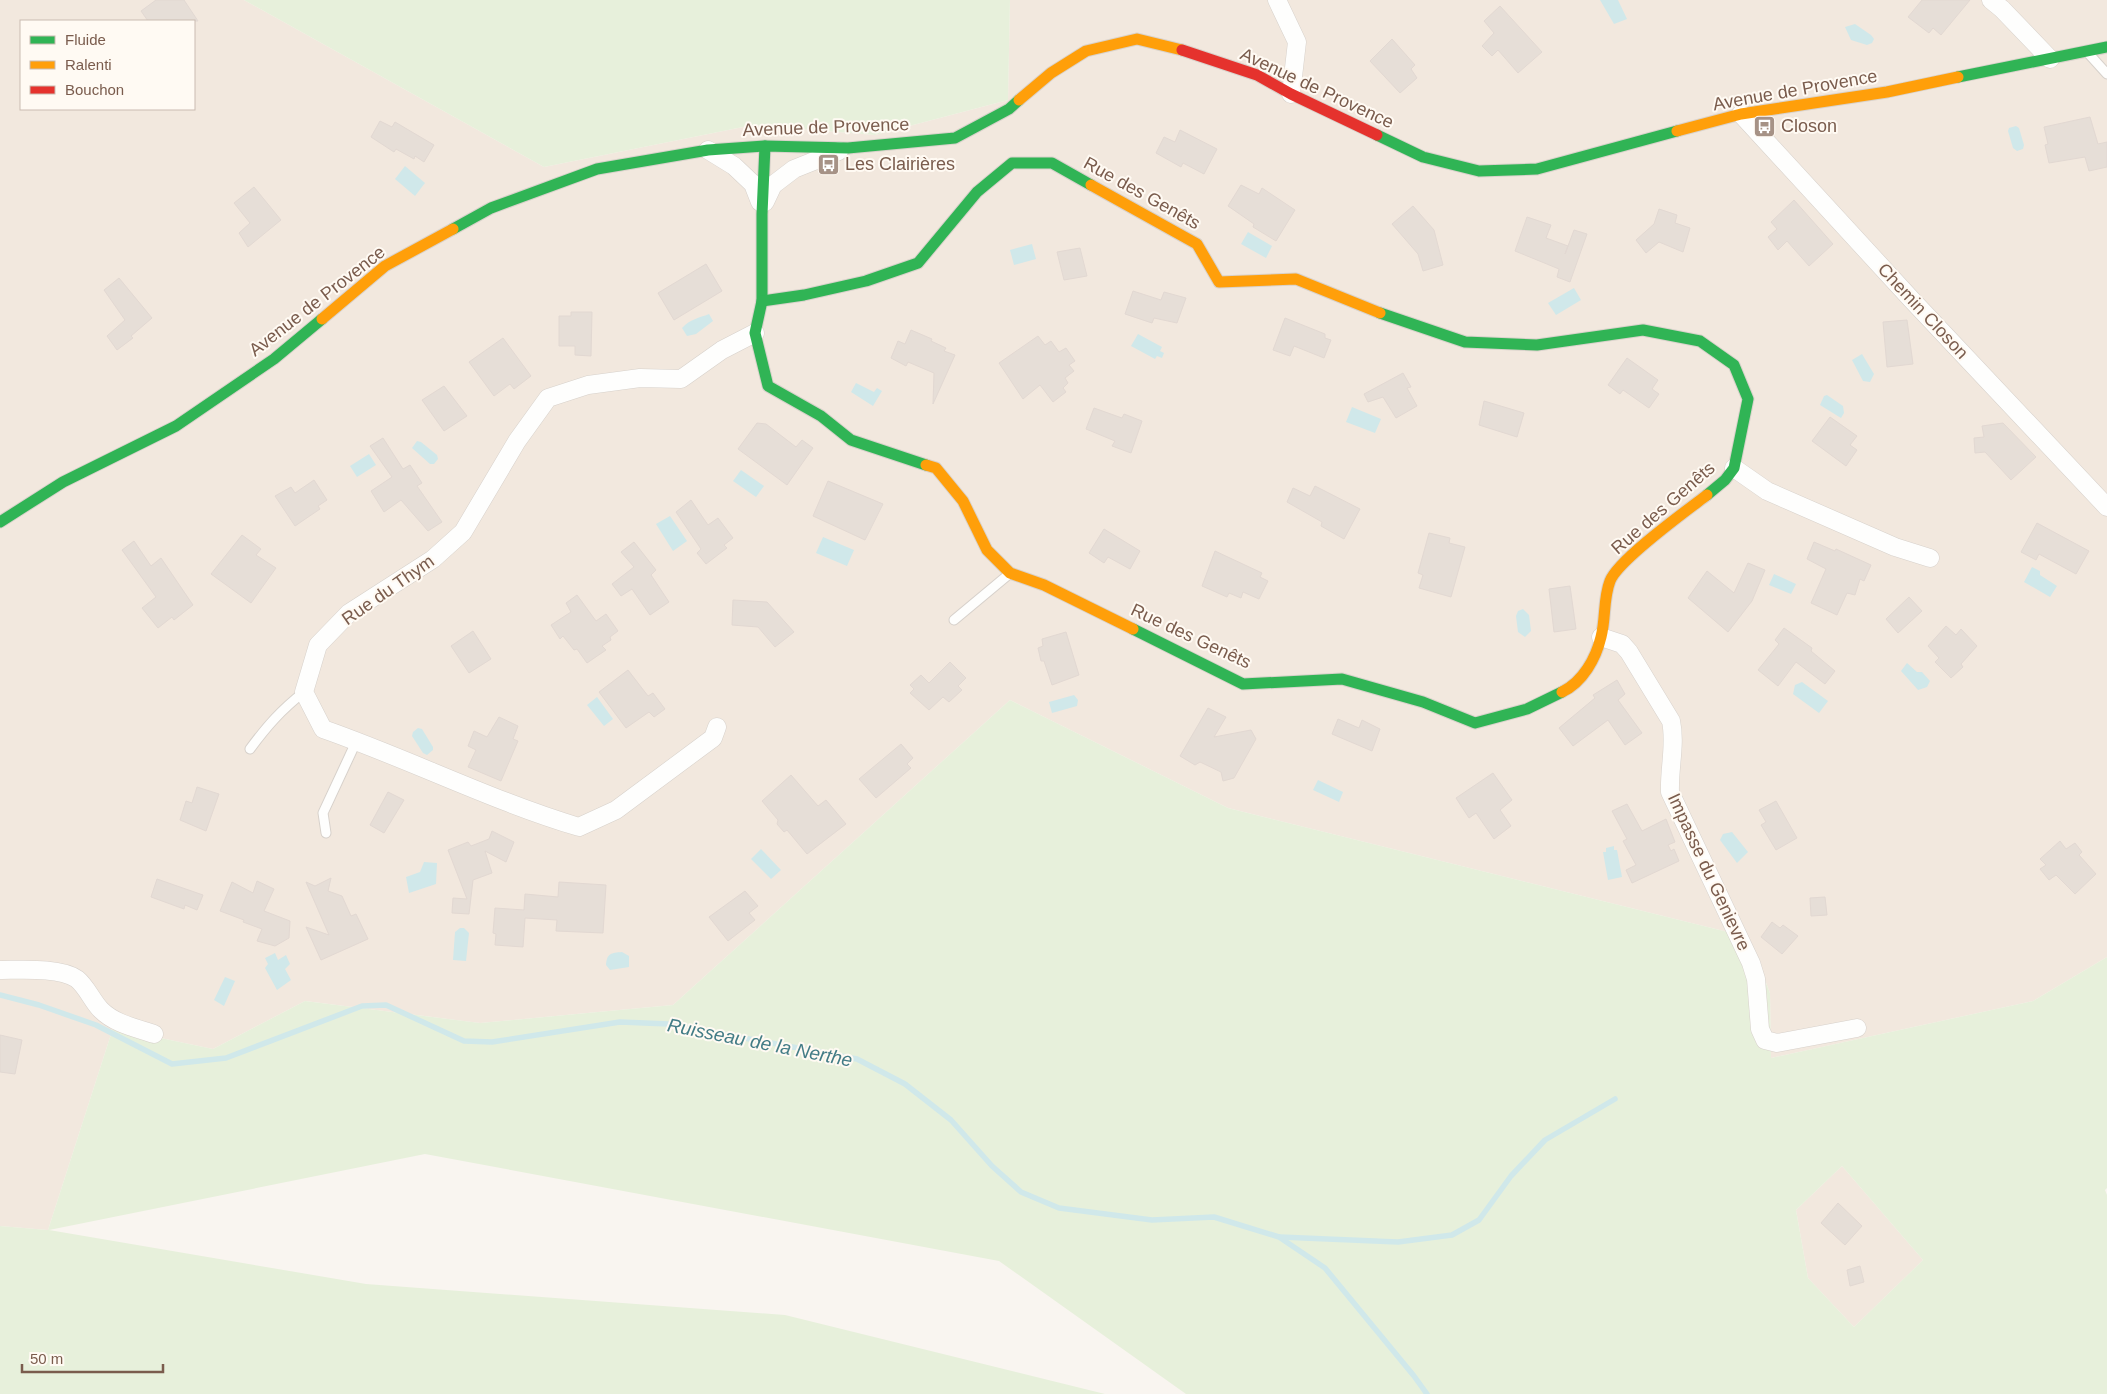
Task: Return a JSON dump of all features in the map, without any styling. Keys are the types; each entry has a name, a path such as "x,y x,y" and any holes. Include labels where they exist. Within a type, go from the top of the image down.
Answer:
{"street":[{"path":"1277,0 1297,42 1292,94"},
{"path":"1991,0 2002,8 2050,59"},
{"name":"Avenue de Provence","path":"0,522 63,482 176,426 274,359 385,266 491,208 597,169 708,150 765,146 848,148 955,138 1009,109 1051,73 1086,51 1137,38 1184,50 1257,75 1292,94 1423,157 1479,171 1537,168 1741,114 1887,92 2107,47"},
{"name":"Chemin Closon","path":"1741,114 2107,508"},
{"name":"Rue des Genêts","path":"762,301 804,295 866,281 918,263 977,192 1012,163 1052,163 1197,244 1220,282 1296,279 1334,293 1368,309 1465,342 1538,344 1643,330 1700,341 1734,365 1748,399 1734,468 1725,480 1625,561 1611,578 1605,596 1601,637 1589,666 1579,680 1566,690 1527,709 1475,723 1423,702 1342,678 1243,684 1044,585 1010,573 987,550 963,501 936,468 851,440 821,416 768,386 755,333 762,301 762,207 765,146"},
{"path":"762,207 773,185 794,169 848,148"},
{"path":"708,150 734,166 753,184 762,207"},
{"name":"Rue du Thym","path":"304,692 318,645 349,613 433,559 463,532 517,440 548,398 588,385 640,378 681,379 722,350 755,333"},
{"path":"1734,468 1767,491 1895,547 1930,558"},
{"name":"Impasse du Genievre","path":"1601,637 1622,644 1629,652 1671,721 1673,746 1670,768 1670,792 1751,963 1756,978 1760,1029 1765,1040 1777,1043 1857,1028"},
{"path":"304,692 323,729 357,740 547,818 579,828 616,810 713,738 717,727"},
{"path":"0,970 33,970 67,974 77,980 101,1009 110,1016 120,1022 154,1034"}],"lane":[{"path":"2086,51 2107,74"},
{"path":"954,620 1010,573"},
{"path":"250,749 270,721 304,692"},
{"path":"326,833 323,813 357,740"}],"shaded area":[{"path":"0,0 244,0 544,167 753,125 875,135 1008,100 1010,0 2107,0 2107,957 2033,1001 1771,1058 1770,993 1748,937 1228,808 1010,700 673,1005 480,1023 305,1001 213,1049 113,1028 48,1230 0,1226"},
{"path":"1842,1166 1923,1260 1854,1327 1808,1278 1796,1210"}],"green space":[{"path":"244,0 1010,0 1008,100 875,135 753,125 544,167"},
{"path":"1010,700 1228,808 1748,937 1770,993 1771,1058 2033,1001 2107,957 2107,1188 2105,1190 2107,1195 2107,1394 1186,1394 999,1261 425,1154 49,1230 366,1284 785,1315 1105,1394 0,1394 0,1226 48,1230 113,1028 213,1049 305,1001 480,1023 673,1005","holes":["1842,1166 1923,1260 1854,1327 1808,1278 1796,1210"]}],"water":[{"path":"1600,0 1618,0 1627,19 1614,24"},
{"path":"1855,24 1871,35 1874,39 1872,43 1867,45 1851,40 1845,27"},
{"path":"2016,126 2019,128 2024,145 2023,149 2017,151 2013,148 2008,131 2009,128"},
{"path":"405,166 425,183 415,196 395,179"},
{"path":"1248,232 1272,246 1266,258 1241,244"},
{"path":"1032,244 1036,259 1014,265 1010,250"},
{"path":"1574,288 1581,300 1556,315 1548,303"},
{"path":"709,314 713,321 696,334 687,336 682,328 685,325"},
{"path":"1138,334 1162,347 1160,351 1164,353 1162,358 1157,356 1155,359 1131,346"},
{"path":"1862,354 1874,374 1870,382 1863,381 1852,360"},
{"path":"856,383 874,392 877,388 882,391 873,406 851,392"},
{"path":"1827,395 1843,406 1844,413 1841,418 1820,405 1824,396"},
{"path":"1352,407 1381,419 1375,433 1346,422"},
{"path":"417,441 437,455 438,459 434,464 430,464 412,448"},
{"path":"369,454 376,465 357,477 350,466"},
{"path":"741,470 764,486 756,497 733,481"},
{"path":"670,516 687,541 673,551 656,524"},
{"path":"823,537 854,550 847,566 816,553"},
{"path":"2032,567 2040,571 2040,575 2057,586 2050,597 2024,582"},
{"path":"1774,574 1796,584 1791,594 1769,585"},
{"path":"1523,609 1529,615 1531,631 1525,637 1518,632 1516,616 1518,611"},
{"path":"1907,663 1917,672 1922,672 1930,681 1927,687 1918,690 1901,671"},
{"path":"1802,682 1828,701 1819,713 1793,694 1795,685"},
{"path":"1074,695 1078,700 1077,706 1052,713 1049,702"},
{"path":"597,697 613,719 604,726 587,705"},
{"path":"418,728 422,729 433,747 433,750 427,755 423,753 412,736 413,732"},
{"path":"1318,780 1343,792 1339,802 1313,790"},
{"path":"1732,832 1748,852 1737,863 1720,840 1723,834"},
{"path":"1614,846 1614,850 1617,850 1622,877 1608,880 1603,852 1606,852 1606,848"},
{"path":"761,849 781,870 771,879 751,859"},
{"path":"424,862 437,863 436,884 409,893 406,877 420,872"},
{"path":"460,928 464,928 469,933 466,961 453,960 455,932"},
{"path":"622,952 629,956 629,967 610,970 606,965 607,958 612,953"},
{"path":"275,953 278,960 286,955 290,964 285,969 291,980 277,990 265,968 268,964 265,958"},
{"path":"225,977 235,981 224,1006 214,1000"}],"building":[{"path":"156,0 184,0 198,21 147,20 141,11"},
{"path":"1922,0 1970,0 1941,35 1933,28 1929,33 1908,17"},
{"path":"1500,6 1542,52 1518,73 1498,50 1492,56 1482,46 1494,33 1484,21"},
{"path":"1392,39 1415,65 1411,69 1417,78 1400,93 1370,61"},
{"path":"2090,117 2098,144 2107,142 2107,167 2089,171 2085,157 2049,163 2045,145 2048,144 2044,127"},
{"path":"380,121 392,127 395,122 434,145 424,162 415,156 414,159 396,149 394,152 371,137"},
{"path":"1180,130 1217,149 1204,174 1183,163 1181,167 1156,153 1164,137 1175,142"},
{"path":"1241,185 1259,194 1262,188 1295,210 1276,241 1253,227 1254,224 1228,206"},
{"path":"254,187 281,220 248,247 239,233 250,223 234,203"},
{"path":"1794,200 1833,244 1809,266 1787,241 1778,250 1768,237 1777,229 1771,222"},
{"path":"1413,206 1434,230 1443,265 1423,271 1418,254 1392,224"},
{"path":"1659,209 1677,215 1675,223 1690,228 1683,252 1659,242 1646,253 1636,240 1654,224"},
{"path":"1527,217 1551,225 1546,238 1568,246 1574,230 1587,234 1570,282 1557,277 1559,269 1515,251"},
{"path":"1080,248 1087,276 1064,280 1057,252"},
{"path":"706,264 722,291 674,320 658,293"},
{"path":"119,278 152,318 131,336 133,338 117,350 107,336 125,320 104,290"},
{"path":"1133,291 1161,300 1164,292 1186,298 1177,323 1154,318 1152,323 1125,314"},
{"path":"571,312 592,312 591,356 575,355 575,346 559,346 559,316 571,316"},
{"path":"1285,318 1325,334 1325,338 1331,340 1324,358 1294,346 1290,356 1273,350"},
{"path":"1907,320 1913,364 1887,367 1883,322"},
{"path":"911,330 932,339 931,341 946,348 944,351 955,355 933,404 934,373 908,362 906,366 891,358 898,341 905,344"},
{"path":"1038,336 1045,345 1051,341 1059,352 1066,348 1075,361 1069,365 1074,371 1065,378 1068,383 1063,388 1066,392 1053,402 1040,385 1023,399 999,363"},
{"path":"503,338 531,376 514,389 510,384 494,396 469,362"},
{"path":"1627,358 1658,380 1652,389 1659,394 1649,408 1623,390 1620,394 1608,385"},
{"path":"1403,373 1411,387 1407,388 1417,406 1396,418 1383,397 1368,402 1364,394"},
{"path":"444,386 467,416 444,431 422,400"},
{"path":"1484,401 1524,413 1517,437 1479,425"},
{"path":"1094,408 1122,418 1124,414 1142,421 1131,453 1112,446 1115,441 1086,429"},
{"path":"1830,417 1857,436 1850,445 1857,450 1846,466 1812,441"},
{"path":"757,423 766,424 796,447 802,440 813,448 787,485 738,449"},
{"path":"2003,423 2036,457 2011,480 1985,452 1975,453 1974,438 1984,437 1982,426"},
{"path":"383,438 403,469 410,465 422,483 417,486 442,522 428,531 401,500 384,512 371,491 392,477 370,446"},
{"path":"314,480 327,500 318,506 320,509 295,526 275,496 291,487 295,493"},
{"path":"828,481 883,504 865,540 813,516"},
{"path":"1315,486 1360,509 1344,539 1321,526 1322,522 1287,502 1293,488 1310,496"},
{"path":"691,500 708,525 718,518 733,538 724,545 727,548 706,564 697,553 701,549 676,512"},
{"path":"2037,523 2089,551 2076,574 2039,554 2036,560 2021,552"},
{"path":"1104,529 1140,551 1130,569 1108,557 1104,563 1089,553"},
{"path":"1429,533 1450,538 1449,543 1465,547 1451,597 1419,588 1423,575 1418,573"},
{"path":"242,535 261,549 256,555 276,568 251,603 211,574"},
{"path":"134,541 151,566 161,558 193,605 174,620 172,617 158,628 142,608 156,597 122,550"},
{"path":"634,542 656,570 651,575 669,602 650,615 632,589 621,596 612,584 634,567 621,552"},
{"path":"1814,542 1835,551 1836,549 1871,565 1864,581 1860,579 1855,595 1847,593 1837,615 1811,603 1826,569 1807,559"},
{"path":"1215,551 1262,573 1260,577 1268,581 1259,599 1243,592 1241,598 1229,593 1227,597 1202,586"},
{"path":"1748,563 1765,570 1752,601 1728,632 1688,598 1707,571 1734,593"},
{"path":"1570,586 1576,629 1554,632 1549,589"},
{"path":"577,595 596,621 606,614 618,631 610,637 611,640 602,646 606,650 587,663 577,649 574,650 563,636 560,639 551,625 571,612 566,603"},
{"path":"1909,597 1922,611 1898,633 1886,619"},
{"path":"733,600 767,602 794,632 775,647 758,627 732,625"},
{"path":"1946,626 1956,635 1961,629 1977,646 1961,664 1963,667 1951,678 1935,662 1939,658 1928,646"},
{"path":"1784,628 1812,648 1811,651 1835,671 1825,684 1796,662 1778,686 1758,670 1779,644 1775,640"},
{"path":"473,631 491,659 469,673 451,646"},
{"path":"1066,632 1079,675 1052,685 1044,661 1041,661 1038,648 1043,646 1042,639"},
{"path":"950,662 966,678 958,686 962,690 949,702 943,697 929,710 910,693 914,689 910,685 921,675 929,683"},
{"path":"628,670 648,696 653,693 665,709 654,717 649,712 626,728 599,692"},
{"path":"1617,680 1625,694 1618,700 1642,733 1625,745 1608,720 1573,746 1559,728 1595,698 1593,695"},
{"path":"1208,708 1226,717 1214,737 1251,730 1256,739 1234,778 1223,781 1221,772 1200,762 1195,765 1180,756"},
{"path":"499,717 518,726 513,739 518,741 501,781 468,767 476,750 468,746 474,731 487,737"},
{"path":"1338,719 1359,728 1362,720 1380,729 1372,751 1332,734"},
{"path":"901,744 913,758 907,764 911,768 876,798 859,779"},
{"path":"1493,773 1512,800 1500,810 1511,826 1494,839 1476,813 1469,818 1456,798"},
{"path":"791,775 818,806 826,800 846,824 807,854 787,830 784,832 777,824 778,820 762,801"},
{"path":"197,787 219,794 206,831 180,820 186,801 192,803"},
{"path":"388,792 404,800 384,833 370,825"},
{"path":"1776,801 1797,838 1776,850 1761,825 1766,822 1759,810"},
{"path":"1627,804 1642,831 1666,819 1675,842 1668,845 1671,851 1674,849 1679,861 1632,883 1626,870 1636,865 1623,841 1627,839 1612,811"},
{"path":"492,831 514,842 506,862 485,851 492,873 473,880 469,914 452,913 453,898 467,899 448,850 468,842 471,846 489,839"},
{"path":"2060,841 2066,849 2075,843 2082,852 2079,855 2096,874 2075,894 2056,875 2049,880 2040,869 2046,865 2040,859"},
{"path":"331,878 328,891 342,896 351,916 356,914 368,939 321,960 306,927 329,935 306,882 315,886"},
{"path":"157,879 203,895 197,910 185,905 184,909 151,897"},
{"path":"257,881 274,889 264,911 290,921 289,938 275,946 257,941 262,929 220,911 232,882 253,893"},
{"path":"559,882 606,885 603,933 556,931 557,920 525,918 523,947 495,945 496,934 493,933 495,908 524,910 525,894 558,897"},
{"path":"745,891 758,906 749,913 755,920 728,941 709,917"},
{"path":"1825,897 1827,915 1811,916 1810,898"},
{"path":"1772,922 1780,928 1783,925 1798,936 1782,954 1761,937"},
{"path":"0,1035 22,1040 15,1074 0,1072"},
{"path":"1838,1203 1862,1226 1845,1245 1821,1223"},
{"path":"1860,1266 1864,1282 1850,1286 1847,1270"}],"waterway":[{"name":"Ruisseau de la Nerthe","path":"0,995 39,1005 96,1025 172,1064 226,1058 362,1006 386,1005 464,1041 492,1042 620,1022 669,1024 857,1059 905,1084 951,1120 992,1166 1021,1192 1059,1208 1152,1220 1214,1217 1279,1237 1325,1268 1427,1394"},
{"path":"1280,1237 1398,1242 1452,1235 1479,1220 1511,1176 1545,1140 1615,1099"}],"traffic: fast":[{"path":"1958,77 2107,47"},
{"path":"453,229 491,208 597,169 708,150 765,146 848,148 955,138 1009,109 1019,100"},
{"path":"1377,135 1423,157 1479,171 1537,169 1677,131"},
{"path":"765,146 762,214 762,301 755,333 768,386 821,416 851,440 926,465"},
{"path":"762,301 804,295 866,281 918,263 977,192 1012,163 1052,163 1091,185"},
{"path":"1380,313 1465,342 1537,345 1643,330 1700,341 1734,365 1748,399 1734,468 1725,480 1707,495"},
{"path":"0,522 63,482 176,426 274,359 322,319"},
{"path":"1133,629 1243,684 1342,679 1423,702 1475,723 1527,709 1562,692"}],"traffic: slow":[{"path":"1019,100 1051,73 1086,51 1137,39 1182,50"},
{"path":"1677,131 1741,114 1887,92 1958,77"},
{"path":"1091,185 1197,244 1219,282 1296,279 1380,313"},
{"path":"322,319 385,266 453,229"},
{"path":"926,465 936,468 963,501 987,550 1010,573 1044,585 1133,629"},
{"path":"1562,692 1570,688 1582,676 1596,653 1603,630 1608,588 1616,572 1654,536 1707,495"}],"traffic: jam":[{"path":"1182,50 1257,75 1291,94 1377,135"}],"place":[{"name":"Closon","path":"1765,126"},
{"name":"Les Clairières","path":"829,164"}]}
